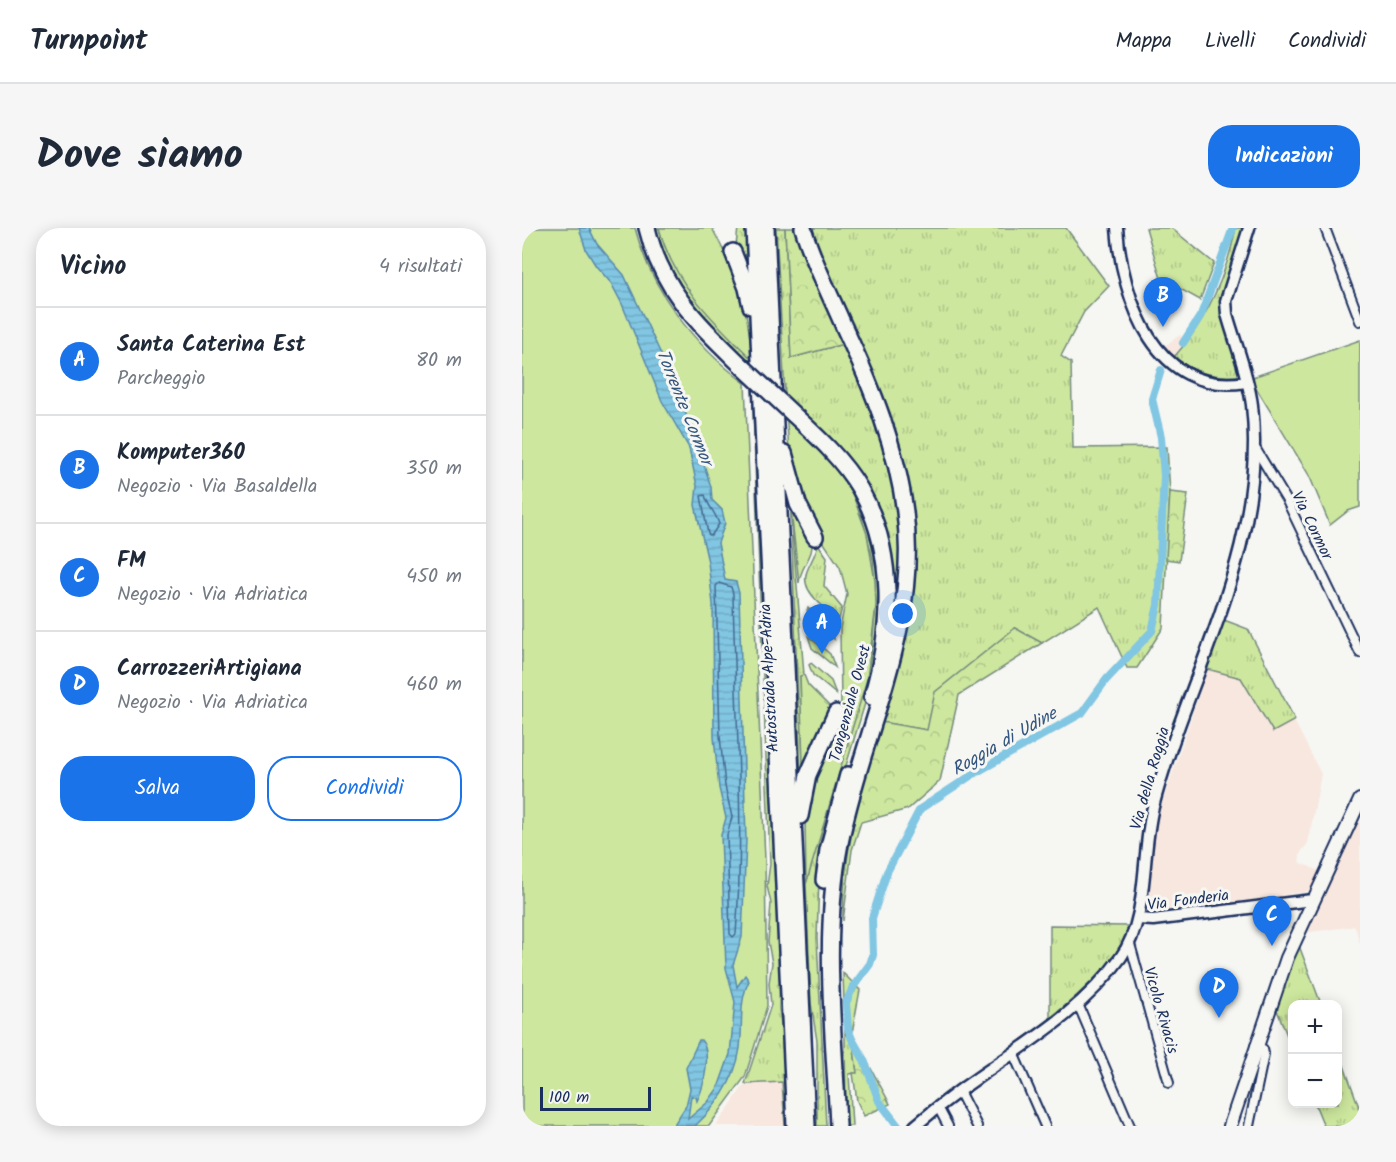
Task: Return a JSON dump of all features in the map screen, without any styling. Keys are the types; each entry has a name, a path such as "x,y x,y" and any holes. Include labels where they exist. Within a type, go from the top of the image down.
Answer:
{"highway":[{"name":"Tangenziale Ovest","path":"647,228 652,250 669,287 683,307 840,461 860,489 882,544 887,586 885,630 876,683 839,801 828,850 822,894 821,975 829,1126"},
{"name":"Autostrada Alpe-Adria","path":"754,228 795,1126"},
{"name":"Autostrada Alpe-Adria","path":"766,228 807,1126"},
{"name":"Tangenziale Ovest","path":"803,228 886,430 901,486 907,550 904,604 896,647 849,805 833,883 831,973 838,1126"},
{"path":"733,252 750,300 753,353 761,370"},
{"path":"771,356 780,384 787,471 798,504 815,537"},
{"path":"797,900 802,873 802,797 816,755 836,713"}],"main road":[{"path":"1230,1126 1254,1070 1255,1046 1299,929 1360,800"}],"street":[{"path":"1117,228 1125,281 1144,330 1158,351 1194,377 1210,382 1246,382"},
{"name":"Via della Roggia","path":"915,1126 959,1091 1014,1055 1078,1004 1112,969 1130,944 1138,919 1146,841 1153,808 1198,672 1218,624 1242,543 1248,512 1253,444 1251,402 1227,314 1226,302 1249,228"},
{"path":"1325,228 1360,321"},
{"name":"Via Cormor","path":"1253,444 1287,501 1360,653"},
{"name":"Via Fonderia","path":"1138,919 1153,920 1312,900"},
{"name":"Vicolo Rivacis","path":"1130,944 1169,1083"},
{"path":"1078,1004 1130,1126"},
{"path":"1014,1055 1046,1126"},
{"path":"1249,1126 1254,1070"},
{"path":"959,1091 977,1126"},
{"path":"938,1107 948,1126"}],"shaded area":[{"path":"1180,335 1187,342 1174,357 1163,347"},
{"path":"1224,620 1248,629 1321,774 1308,843 1301,852 1299,862 1319,871 1310,891 1163,914 1162,902 1149,897 1156,822"},
{"path":"1360,812 1360,944 1355,926 1303,933"},
{"path":"783,1082 785,1126 716,1126 745,1084"}],"green space":[{"path":"522,228 635,228 652,273 663,295 677,315 709,352 745,383 765,860 767,1006 745,1077 709,1126 522,1126"},
{"path":"653,228 659,228 674,264 697,299 752,359 753,366 720,335 693,304 670,269"},
{"path":"659,228 712,228 729,261 740,291 748,322 752,359 709,315 684,284 674,267"},
{"path":"738,228 747,228 750,277 736,246"},
{"path":"776,228 785,228 791,358 847,343 878,421 900,512 901,573 891,645 890,564 834,443 785,395"},
{"path":"785,228 799,228 847,343 791,358"},
{"path":"812,228 1066,228 1109,286 1084,312 1061,356 1071,363 1073,448 1167,447 1170,492 1163,628 1137,668 1127,668 1099,607 1042,643 1014,628 927,730 881,722 896,673 914,589 916,541 910,494 899,449 884,404 828,272"},
{"path":"1146,228 1171,228 1214,263 1200,300 1175,286 1167,299"},
{"path":"1236,228 1246,228 1227,286 1243,372 1240,376 1213,375 1197,371 1174,357 1196,328 1214,297 1227,263"},
{"path":"1360,340 1360,507 1348,511 1330,525 1309,475 1250,378"},
{"path":"752,382 763,563 763,616 780,966 779,1009 785,1053 789,1126 785,1126 782,1082 745,1084 771,1005 769,983 772,963 768,942 771,903 767,886 770,864"},
{"path":"786,412 831,462 852,493 867,534 875,581 876,605 867,679 806,884 805,817 808,788 841,706 840,628 847,594 840,567 810,522 790,462"},
{"path":"809,432 865,505 883,586 873,677 838,792 819,878 817,938 826,1126 817,1126 817,1041 811,1003 806,884 871,656 876,605 873,559 860,511 852,493 807,435"},
{"path":"1170,492 1188,494 1179,561 1166,559"},
{"path":"790,493 794,503 791,510 804,675 800,676 803,763 809,765 801,780"},
{"path":"794,503 809,534 812,546 799,583 791,510"},
{"path":"818,544 827,557 824,586 842,608 839,619 815,598 807,585 807,571"},
{"path":"808,608 831,629 834,639 810,620"},
{"path":"1224,620 1248,629 1295,720 1273,732 1241,678 1207,669"},
{"path":"1015,628 1042,643 959,695 940,781 908,809 861,822 852,850 843,921 846,870 854,820 881,722 927,730 935,692"},
{"path":"808,636 830,654 835,667 812,648"},
{"path":"811,663 831,681 836,694 813,675 809,665"},
{"path":"804,675 808,685 833,710 809,765 803,763 800,676"},
{"path":"1050,925 1128,926 1124,938 1108,964 1084,989 1050,1018"},
{"path":"1298,943 1319,1000 1288,1000 1288,1038 1275,1005"},
{"path":"843,973 860,990 852,1033 845,1034"},
{"path":"852,1033 857,1073 849,1074 852,1126 846,1126 845,1034"},
{"path":"852,1033 890,1104 864,1116 857,1101 853,1073 857,1073"},
{"path":"1342,1060 1360,1110 1360,1126 1324,1126 1317,1108 1342,1108"}],"water":[{"path":"579,228 589,228 597,244 624,275 667,367 697,442 711,487 712,500 722,510 725,523 718,543 725,580 736,582 739,593 746,840 742,937 733,965 737,987 745,975 749,981 743,1001 740,1050 733,1074 721,1097 695,1126 673,1126 686,1106 690,1089 686,1068 701,1040 706,1053 706,1070 697,1101 696,1097 691,1096 688,1119 708,1102 718,1088 730,1054 735,1002 726,968 721,835 726,818 719,788 714,737 713,604 708,562 695,505 697,486 689,448 662,401 622,304 611,283 586,250"}],"waterway":[{"name":"Roggia di Udine","path":"1183,343 1201,315 1233,228"},
{"name":"Roggia di Udine","path":"898,1126 879,1101 864,1060 852,1039 848,1029 846,1003 873,955 872,918 887,872 920,809 975,773 1082,713 1106,680 1152,631 1158,605 1164,476 1161,437 1152,399 1161,370"}],"place":[{"name":"Komputer360","path":"1163,327"},
{"name":"Santa Caterina Est","path":"822,654"},
{"name":"FM","path":"1272,946"},
{"name":"CarrozzeriArtigiana","path":"1219,1018"}],"water label":[{"name":"Torrente Cormor","path":"685,407"}]}
